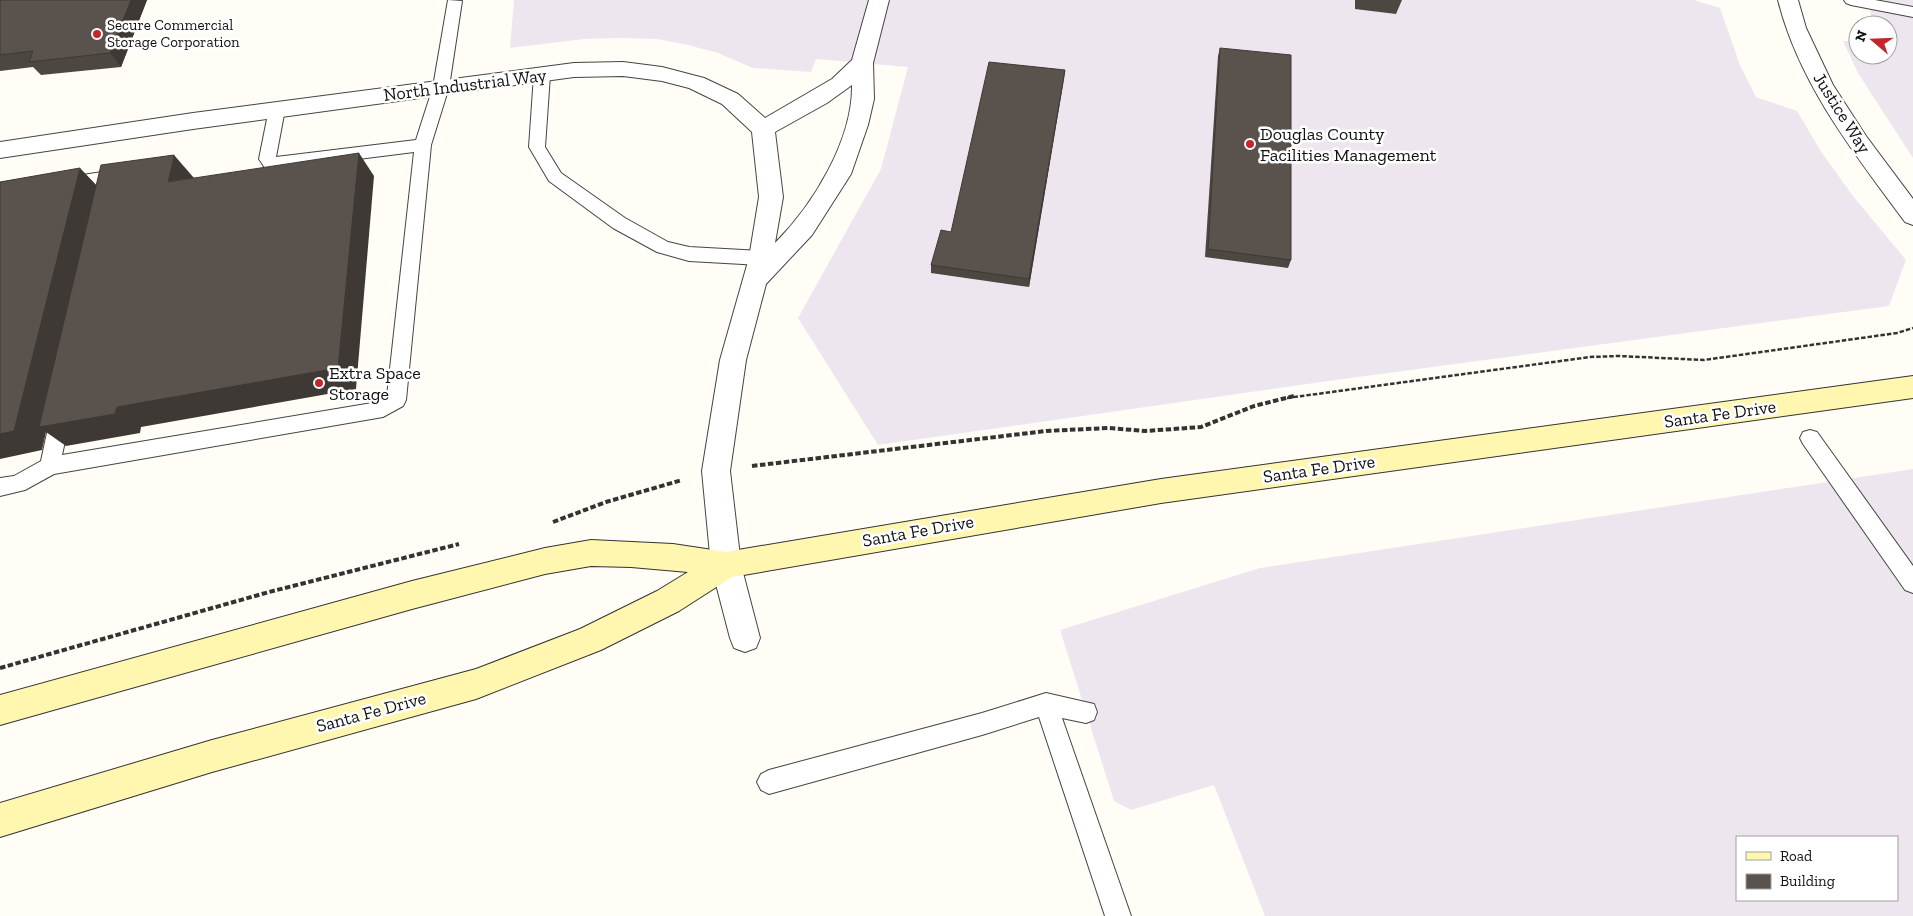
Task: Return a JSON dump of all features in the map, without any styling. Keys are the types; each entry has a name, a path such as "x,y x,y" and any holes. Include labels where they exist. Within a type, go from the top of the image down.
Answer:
{"main road":[{"name":"Santa Fe Drive","path":"0,710 412,595 545,562 591,553 673,557 726,565 1161,491 1913,388"},
{"name":"Santa Fe Drive","path":"0,820 212,756 476,684 590,640 668,601 726,565"}],"street":[{"path":"758,269 804,229 839,174 858,125 863,99 862,63 879,0"},
{"name":"Justice Way","path":"1788,0 1797,30 1823,85 1867,154 1913,216"},
{"path":"745,638 726,565 716,471 733,360 758,269 772,197 763,129 840,84 862,63"},
{"name":"North Industrial Way","path":"0,150 278,109 574,70 623,69 662,74 696,83 730,99 763,129"}],"lane":[{"path":"1852,0 1913,12"},
{"path":"0,487 18,484 50,466 383,408 396,400 423,145 441,87 455,1"},
{"path":"542,75 537,147 555,177 620,223 663,247 758,269"},
{"path":"278,109 267,159 271,164 423,145"},
{"path":"46,187 102,178 114,182 107,210"},
{"path":"50,466 64,400"},
{"path":"1810,438 1910,575"},
{"path":"1046,704 1118,916"},
{"path":"769,782 982,724 1046,704 1086,712"}],"path":[{"path":"547,524 606,502 716,471 1046,431 1109,428 1145,432 1176,430 1201,426 1225,419 1254,406 1290,397 1590,358 1619,356 1704,360 1897,333 1913,328"},
{"path":"0,668 269,592 461,544"}],"shaded area":[{"path":"514,0 1694,0 1720,8 1740,65 1756,97 1797,111 1822,153 1853,196 1906,260 1889,306 1343,379 878,445 798,318 881,169 908,67 816,59 811,72 753,68 718,53 657,39 584,39 510,48"},
{"path":"1869,0 1913,0 1913,158 1854,65 1898,65 1898,15 1871,15"},
{"path":"1843,41 1848,41 1848,52"},
{"path":"1913,469 1913,916 1265,916 1214,785 1131,810 1114,801 1060,630 1260,568"}],"building":[{"path":"0,0 131,0 110,53 29,62 33,51 0,55"},
{"name":"Douglas County Facilities Management","path":"1220,48 1291,55 1291,260 1208,249"},
{"path":"989,62 1065,70 1029,279 931,265 941,230 951,232"},
{"path":"359,153 338,368 117,407 115,414 39,427 101,165 174,155 168,182"},
{"path":"80,168 14,431 0,434 0,182"}],"place":[{"name":"Secure Commercial Storage Corporation","path":"97,34"},
{"name":"Douglas County Facilities Management","path":"1250,144"},
{"name":"Extra Space Storage","path":"319,383"}]}
